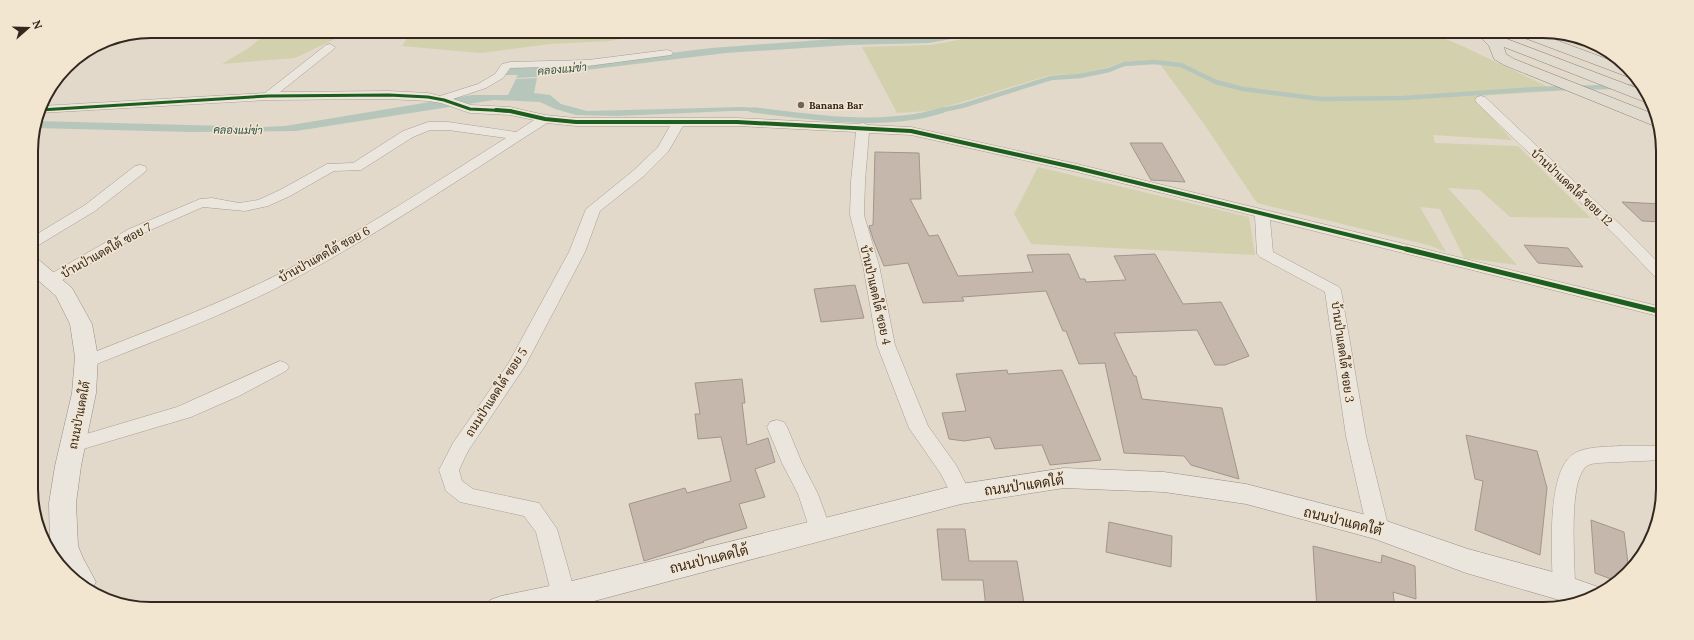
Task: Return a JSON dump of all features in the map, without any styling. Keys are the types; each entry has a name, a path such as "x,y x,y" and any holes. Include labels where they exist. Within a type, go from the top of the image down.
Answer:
{"main road":[{"path":"1487,38 1496,44 1499,56 1509,62 1651,119"},
{"path":"1494,38 1641,95"},
{"path":"1572,42 1617,66"},
{"path":"1509,62 1511,55 1518,54 1535,54 1548,58"}],"street":[{"path":"268,96 330,47"},
{"path":"442,99 480,86 499,76 506,66 510,65 588,63 667,53"},
{"path":"413,96 451,86 480,86"},
{"path":"46,110 268,96 413,96 442,99 470,109 515,112 545,119 592,123 679,121 744,122 899,129 924,133 1077,168 1262,215 1656,311"},
{"name":"บ้านป่าแดดใต้ ซอย 12","path":"1481,100 1623,234 1656,269"},
{"name":"บ้านป่าแดดใต้ ซอย 6","path":"88,361 201,315 288,275 365,232 545,119"},
{"name":"ถนนป่าแดดใต้ ซอย 5","path":"564,596 546,529 531,509 467,496 453,485 449,470 460,448 516,366 577,252 593,209 644,169 663,149 679,121"},
{"name":"บ้านป่าแดดใต้ ซอย 7","path":"53,279 134,232 200,203 211,201 244,208 258,206 332,167 356,167 408,134 423,128 439,125 518,136"},
{"name":"บ้านป่าแดดใต้ ซอย 4","path":"863,127 858,181 857,215 871,265 886,345 919,428 949,470 961,494"},
{"path":"38,239 90,208 140,169"},
{"name":"บ้านป่าแดดใต้ ซอย 3","path":"1262,215 1265,254 1334,290 1356,436 1378,529"},
{"name":"ถนนป่าแดดใต้","path":"38,268 53,279 72,304 80,318 84,331 88,361 85,390 66,481 62,516 63,541 70,563 77,574"},
{"path":"73,445 184,412 232,391 280,367"},
{"path":"777,427 792,464 808,494 820,530"},
{"path":"1564,588 1563,519 1570,472 1580,460 1596,456 1656,453"},
{"name":"ถนนป่าแดดใต้","path":"539,602 961,494 1064,478 1164,482 1246,494 1294,508 1378,529 1466,561 1582,594"}],"shaded area":[{"path":"261,38 337,38 295,58 222,64 247,49"},
{"path":"407,38 624,38 610,41 550,44 480,53 402,46"},
{"path":"968,38 1443,38 1557,91 1478,96 1496,122 1512,140 1433,135 1435,143 1518,146 1591,218 1510,217 1480,190 1448,188 1517,265 1464,258 1440,209 1420,207 1446,252 1428,245 1257,203 1204,124 1157,60 1123,62 1080,74 1050,75 928,111 897,113 862,47 931,45"},
{"path":"1038,167 1249,217 1255,255 1031,244 1014,214"}],"water":[{"name":"คลองแม่ข่า","path":"847,38 957,38 929,43 849,45 726,53 586,70 542,72 537,77 516,78 518,75 505,75 514,65 629,58 711,48"},
{"name":"คลองแม่ข่า","path":"537,78 534,93 550,95 561,104 587,111 743,107 764,109 758,111 618,116 576,115 555,109 540,102 494,100 296,131 190,132 41,128 42,121 263,127 285,126 472,95 508,95 516,79"}],"building":[{"path":"1130,143 1162,143 1185,182 1151,180"},
{"path":"875,152 919,153 921,199 910,199 929,236 938,235 958,276 1033,272 1027,255 1069,254 1080,279 1085,279 1086,282 1126,280 1114,256 1155,254 1183,304 1221,302 1249,356 1225,365 1215,365 1197,330 1114,333 1134,376 1136,376 1142,399 1222,408 1239,479 1191,465 1184,456 1124,453 1105,363 1079,364 1066,331 1063,331 1046,291 962,297 964,301 923,303 908,263 884,266 873,239 869,226 873,225"},
{"path":"1622,202 1656,204 1656,222 1642,221"},
{"path":"1524,245 1568,248 1583,267 1538,263"},
{"path":"855,285 864,318 821,322 814,289"},
{"path":"1007,370 1008,374 1062,370 1101,460 1050,465 1042,445 995,449 990,437 964,441 949,439 942,413 966,411 956,374"},
{"path":"742,379 745,403 742,403 747,445 768,438 775,462 755,469 765,497 739,504 747,528 644,561 629,504 685,488 687,493 731,481 721,437 698,439 695,414 700,414 695,383"},
{"path":"1466,435 1537,451 1547,488 1540,555 1475,530 1483,481 1475,479"},
{"path":"1591,520 1624,532 1628,563 1612,579 1595,573"},
{"path":"1109,522 1172,536 1171,567 1106,552"},
{"path":"937,529 965,529 969,561 1017,561 1024,602 985,602 983,580 942,580"},
{"path":"1313,546 1381,563 1382,555 1415,566 1416,599 1393,592 1394,602 1317,602"}],"waterway":[{"path":"938,111 962,106 1051,78 1080,76 1109,70 1124,64 1154,62 1181,65 1216,82 1243,89 1321,99 1404,98 1537,89 1636,86"},
{"path":"751,110 761,111"},
{"path":"754,110 761,111"},
{"path":"761,111 833,119 873,120 917,117 943,110"}],"cycle path":[{"path":"46,110 268,96 389,95 428,97 444,100 470,109 510,111 545,119 576,122 737,122 911,131 1077,168 1656,311"}],"place":[{"name":"Banana Bar","path":"801,105"}]}
